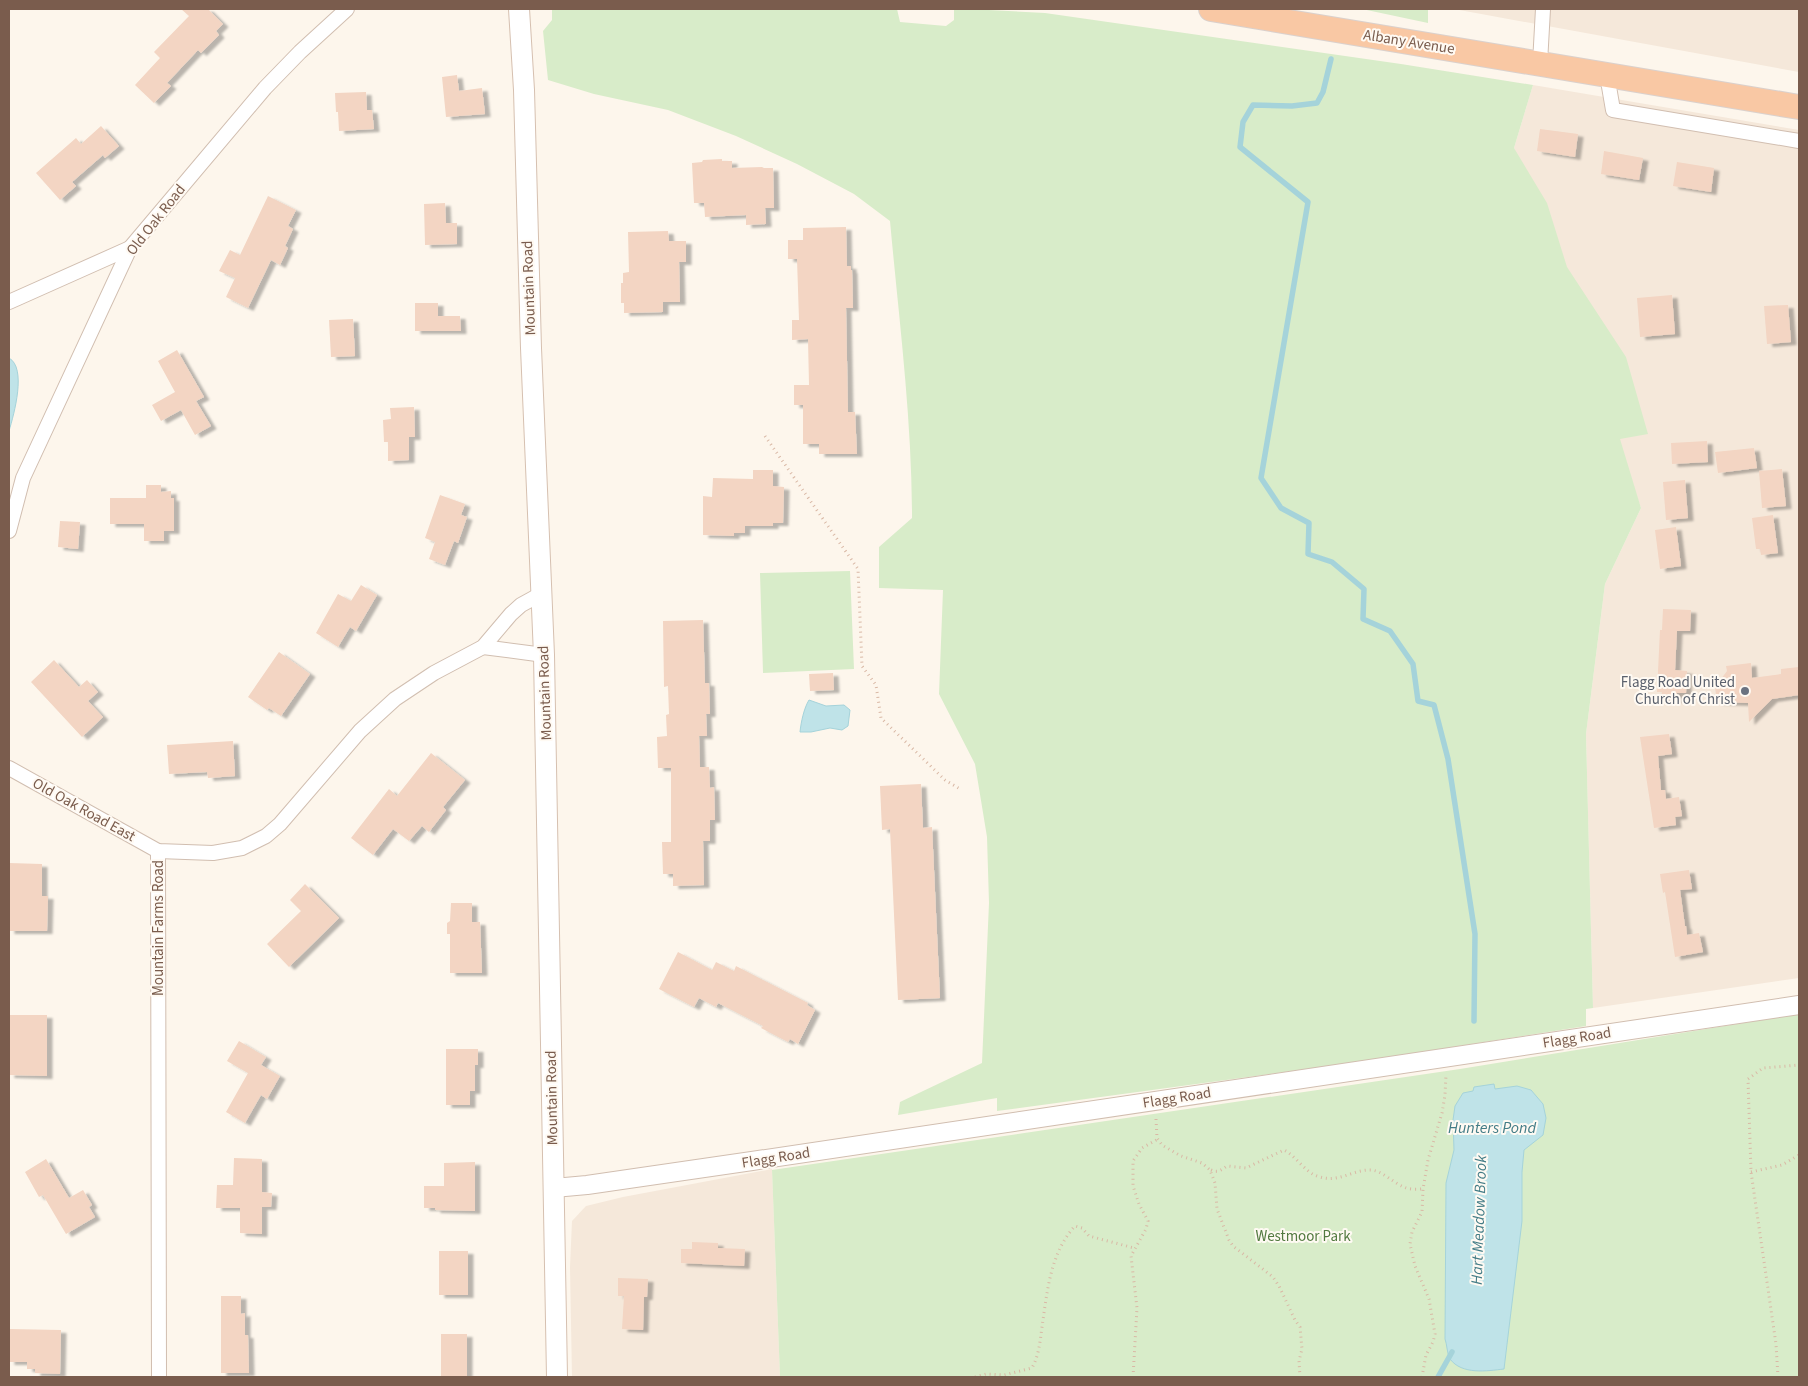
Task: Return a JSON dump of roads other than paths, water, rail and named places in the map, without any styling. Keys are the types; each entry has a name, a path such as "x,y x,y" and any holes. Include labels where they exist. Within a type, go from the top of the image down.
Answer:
{"highway":[{"name":"Albany Avenue","path":"1210,9 1799,107"}],"main road":[{"name":"Mountain Road","path":"519,9 524,90 525,195 544,655 557,1377"}],"street":[{"name":"Old Oak Road","path":"9,531 23,478 130,248 266,88 300,52 347,9"},
{"path":"1540,64 1543,9"},
{"path":"1607,75 1614,110 1799,141"},
{"path":"9,302 130,248"},
{"name":"Mountain Farms Road","path":"159,1377 158,851 213,853 242,848 266,836 280,824 360,731 395,699 434,673 483,647 512,614 541,594"},
{"path":"483,647 544,655"},
{"name":"Old Oak Road East","path":"9,768 158,851"},
{"name":"Flagg Road","path":"554,1188 743,1163 1799,1005"}],"water":[{"path":"9,358 14,363 17,371 18,392 9,431"},
{"path":"809,700 826,706 844,705 850,710 848,726 842,730 830,728 800,732 803,715"},
{"name":"Hunters Pond","path":"1494,1084 1495,1089 1517,1086 1531,1090 1543,1104 1546,1118 1543,1135 1524,1150 1522,1221 1504,1369 1475,1371 1461,1368 1450,1359 1445,1339 1446,1183 1454,1150 1453,1120 1455,1106 1463,1093 1473,1091 1474,1087"}],"waterway":[{"path":"1331,59 1323,92 1317,103 1292,106 1253,105 1243,122 1240,147 1308,202 1261,478 1281,508 1309,523 1308,554 1332,562 1364,589 1363,619 1390,631 1413,664 1418,701 1434,705 1448,759 1475,934 1474,1021"},
{"name":"Hart Meadow Brook","path":"1438,1377 1452,1352"}],"place":[{"name":"Flagg Road United Church of Christ","path":"1745,691"}],"park label":[{"name":"Westmoor Park","path":"1303,1236"}]}
